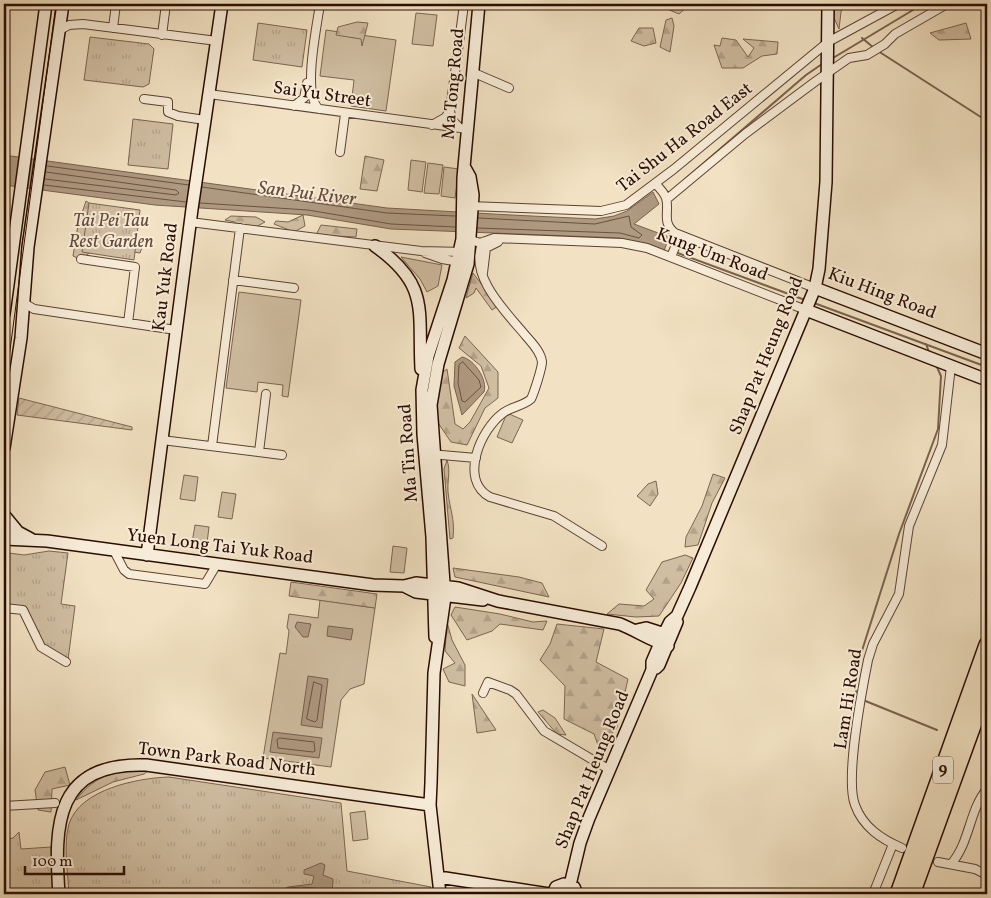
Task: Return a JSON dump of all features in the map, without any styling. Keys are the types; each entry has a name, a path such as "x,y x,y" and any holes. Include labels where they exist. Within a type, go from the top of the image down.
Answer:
{"highway":[{"name":"9","path":"898,894 987,644"},
{"name":"9","path":"912,894 987,687"}],"street":[{"path":"4,314 9,234 22,188 35,76 46,4"},
{"path":"4,448 22,322 28,247 63,4"},
{"path":"113,28 116,4"},
{"path":"162,35 166,4"},
{"name":"Kau Yuk Road","path":"147,555 190,222 222,4"},
{"path":"319,109 311,97 311,74 320,4"},
{"path":"432,125 446,117 450,107 464,4"},
{"name":"Ma Tong Road","path":"466,237 467,209 472,185 465,168 464,129 479,4"},
{"name":"Shap Pat Heung Road","path":"574,890 580,843 652,670 652,662 666,640 670,622 676,616 815,289 820,269 826,182 828,4"},
{"name":"Tai Shu Ha Road East","path":"467,209 607,211 626,205 656,184 828,45 898,4"},
{"path":"666,199 827,71 849,58 872,52 882,46 894,34 947,4"},
{"path":"60,30 69,24 76,24 217,41"},
{"path":"472,72 509,88"},
{"path":"294,106 304,98 307,80 311,74"},
{"name":"Sai Yu Street","path":"209,94 464,129"},
{"path":"144,99 168,102 168,112 178,116 205,120"},
{"path":"450,107 451,116 464,129"},
{"path":"340,152 345,114"},
{"path":"656,184 666,199 668,225 670,229 680,235 672,257"},
{"path":"190,222 464,258"},
{"path":"212,446 240,228"},
{"name":"Kiu Hing Road","path":"680,235 815,289 987,354"},
{"name":"Kung Um Road","path":"466,237 477,243 494,238 504,240 622,243 672,257 807,307 987,380"},
{"name":"Ma Tin Road","path":"440,894 430,805 436,647 444,617 432,537 430,454 434,378 464,258 466,237"},
{"path":"483,277 486,248 504,240"},
{"path":"483,242 479,262 483,277 510,317 534,346 540,355 542,365 531,399 501,414 485,432 476,458 476,481 483,493 554,516 602,546"},
{"path":"376,246 402,268 414,286 419,302 422,390"},
{"name":"Ma Tin Road","path":"430,454 422,390 428,356 464,258"},
{"path":"81,259 136,267 128,323"},
{"path":"233,280 294,288"},
{"path":"24,303 30,308 41,310 176,330"},
{"path":"22,322 30,313 41,310"},
{"name":"Lam Hi Road","path":"902,848 877,835 863,820 854,799 853,766 863,685 872,644 899,594 909,526 942,445 948,365"},
{"path":"259,452 266,394"},
{"path":"162,440 282,455"},
{"path":"430,454 476,458"},
{"path":"4,515 17,536 4,548"},
{"name":"Yuen Long Tai Yuk Road","path":"4,530 17,536 32,539 373,585 404,586 416,583 439,591 461,589 498,601 610,622 637,630 646,628 666,640"},
{"name":"Yuen Long Tai Yuk Road","path":"4,539 17,536"},
{"path":"114,551 124,570 129,574 196,583 205,584 217,564"},
{"path":"4,608 23,610 42,647 66,662"},
{"path":"483,693 488,682 510,690 521,699 544,731 610,770"},
{"name":"Town Park Road North","path":"59,894 57,844 60,814 77,787 99,770 130,764 146,765 430,805"},
{"path":"951,864 959,853 981,798 987,789"},
{"path":"4,806 56,803"},
{"path":"873,894 892,844"},
{"path":"938,862 987,875"},
{"path":"438,877 549,894"},
{"path":"553,894 560,885 574,890"}],"green space":[{"path":"661,4 685,4 688,6 679,14 660,6"},
{"path":"834,4 842,4 839,29 834,18"},
{"path":"416,13 437,15 433,46 412,44"},
{"path":"672,18 674,26 670,52 660,47 666,20"},
{"path":"357,22 368,23 362,46 361,39 336,35 338,27"},
{"path":"258,23 307,30 302,67 253,60"},
{"path":"966,23 971,39 939,40 930,33"},
{"path":"639,28 653,28 656,43 644,46 631,41"},
{"path":"326,30 396,40 386,111 351,106 354,80 320,76"},
{"path":"90,37 149,44 154,49 149,84 143,87 84,80"},
{"path":"722,38 736,40 748,57 754,48 743,39 778,42 777,54 762,56 743,68 722,68 714,45 720,46"},
{"path":"133,119 173,124 168,169 128,165"},
{"path":"365,156 384,160 377,191 360,189"},
{"path":"411,160 426,162 422,192 408,190"},
{"path":"428,163 443,165 439,194 424,193"},
{"path":"444,167 459,169 455,198 441,196"},
{"name":"Tai Pei Tau Rest Garden","path":"86,201 144,241 140,253 99,247 80,259 73,256 78,225"},
{"name":"Tai Pei Tau Rest Garden","path":"89,203 140,210 134,260 82,252"},
{"path":"303,215 305,226 294,232 274,224 276,221 288,222"},
{"path":"231,216 256,217 265,222 245,233 235,222 225,220"},
{"path":"321,225 357,229 356,237 316,235"},
{"path":"401,257 442,265 438,286 427,292 420,279"},
{"path":"473,273 498,306 492,310 476,288 474,293 466,298"},
{"path":"239,292 301,300 288,397 282,396 283,385 258,382 257,392 226,388"},
{"path":"465,336 498,372 498,398 485,408 467,445 451,442 434,417 439,375 447,369 455,424 463,429 470,422 489,388 481,366 459,348"},
{"path":"19,398 132,427 132,430 17,415"},
{"path":"507,413 523,420 512,443 497,437"},
{"path":"447,460 449,468 448,492 453,525 453,538 450,539 444,469"},
{"path":"713,474 725,478 712,503 698,545 685,547 686,537 702,506"},
{"path":"184,475 198,477 195,501 180,499"},
{"path":"656,481 658,494 650,506 637,496 648,484"},
{"path":"222,492 236,494 232,519 218,517"},
{"path":"195,525 209,527 206,551 191,549"},
{"path":"393,546 407,548 404,573 390,572"},
{"path":"49,551 68,553 61,604 75,606 68,660 43,647 21,608 4,606 4,561 9,553 24,555"},
{"path":"685,555 693,558 681,583 659,616 636,617 607,614 619,604 644,606 654,599 646,590 662,562"},
{"path":"453,568 519,577 542,583 549,597 455,577"},
{"path":"291,582 377,594 375,608 289,596"},
{"path":"320,600 375,608 364,684 350,689 341,700 331,767 263,758 280,653 286,654 289,614 318,618"},
{"path":"455,607 500,614 533,622 547,621 543,630 500,624 492,631 467,640 451,615"},
{"path":"447,622 452,640 465,665 465,686 449,682 443,669 455,663 445,651"},
{"path":"557,624 604,629 596,662 628,679 617,728 599,748 594,734 564,719 565,686 540,660 550,644"},
{"path":"472,694 496,730 477,733"},
{"path":"543,710 555,718 566,735 557,734 538,712"},
{"path":"65,767 70,785 52,789 51,812 38,810 35,790 45,772"},
{"path":"149,770 144,774 113,782 76,800 92,784 108,775"},
{"path":"169,777 341,803 347,871 431,887 431,894 69,894 66,841 69,824 75,812 97,794 112,788 142,780"},
{"path":"365,811 368,839 353,841 350,813"},
{"path":"19,832 21,849 51,847 53,894 4,894 4,840 13,838"}],"water":[{"name":"San Pui River","path":"4,155 387,208 595,219 614,216 627,211 653,192 659,204 634,224 669,237 664,251 620,238 391,229 307,215 155,205 4,185"},
{"path":"462,357 471,362 479,371 485,387 484,392 462,415 454,386 455,362"},
{"path":"297,622 311,624 308,637 303,637 295,627"},
{"path":"328,626 353,629 351,640 327,636"},
{"path":"308,676 328,679 322,728 301,725"},
{"path":"273,732 322,738 319,758 270,752"},
{"path":"321,863 325,865 323,875 333,879 332,894 315,888 301,887 288,888 276,894 288,887 312,884 314,876 304,874 304,870"}],"waterway":[{"path":"833,58 923,4"},
{"path":"862,38 874,48"},
{"path":"878,51 987,121"},
{"path":"684,180 806,75 822,64"},
{"path":"675,252 805,300"},
{"path":"814,303 987,367"},
{"path":"926,344 929,352"},
{"path":"859,697 855,688 859,660 899,534 938,429 941,376 936,365"},
{"path":"863,700 937,730"}],"tram line":[{"path":"4,395 56,4"}]}
